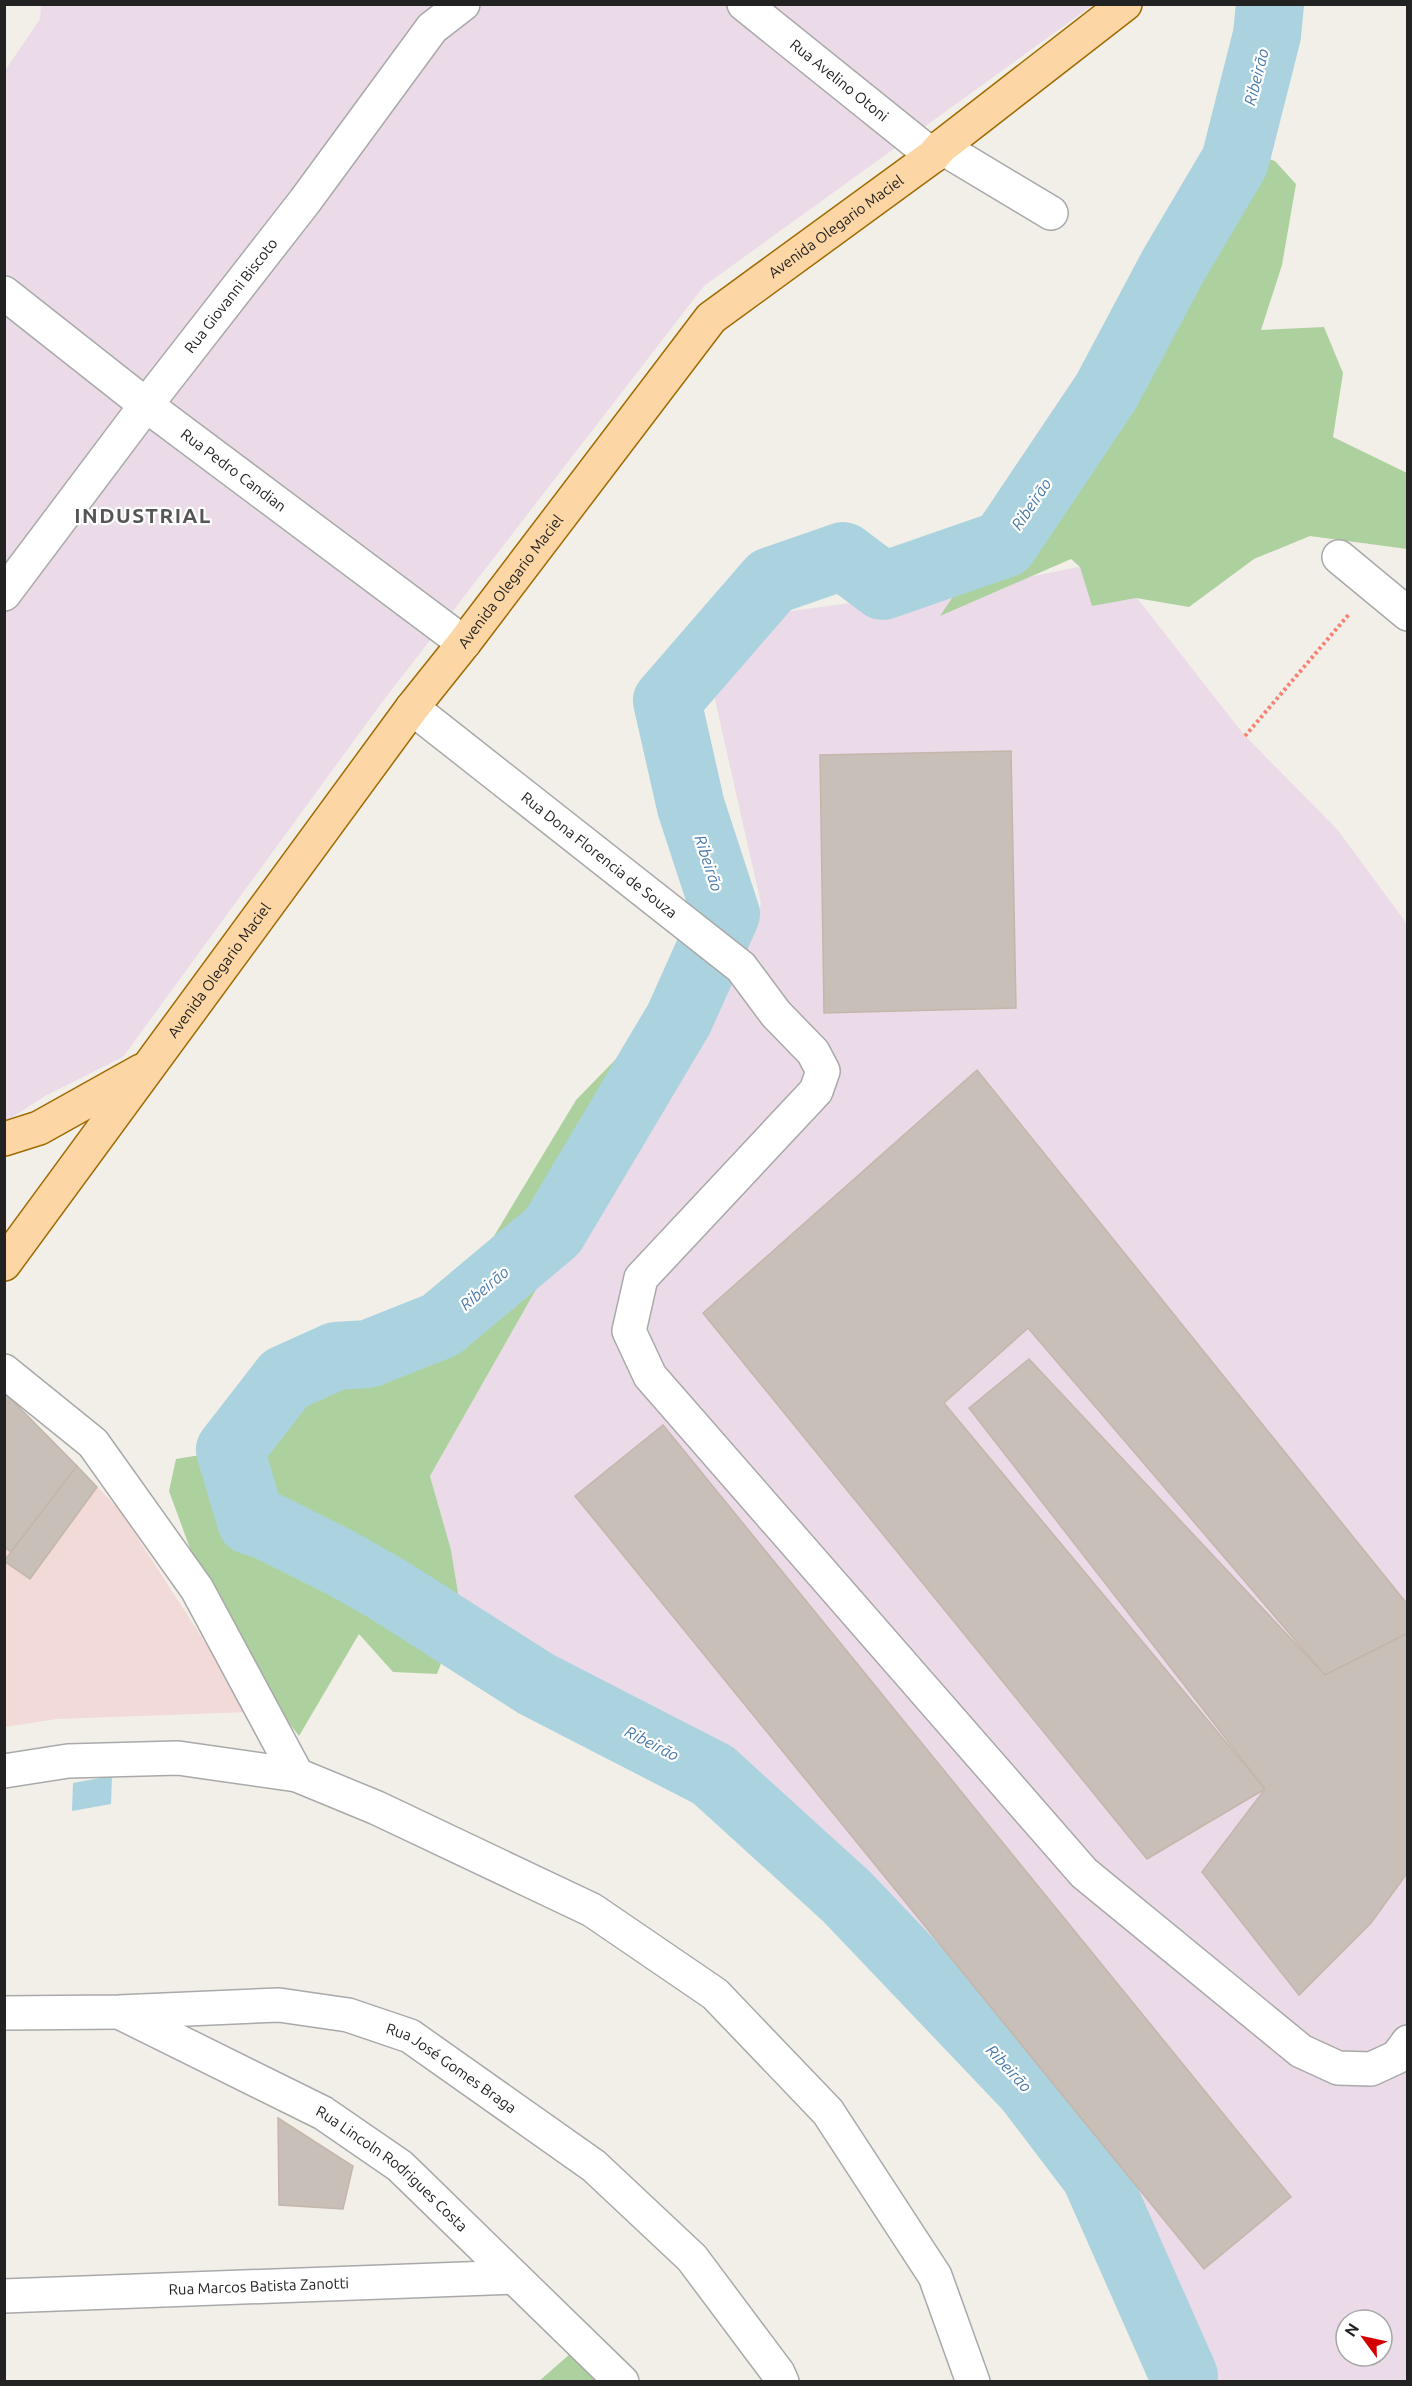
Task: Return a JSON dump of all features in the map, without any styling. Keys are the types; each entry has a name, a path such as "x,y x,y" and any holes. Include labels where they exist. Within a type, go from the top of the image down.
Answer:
{"main road":[{"name":"Avenida Olegario Maciel","path":"4,1264 412,708 711,318 937,151 1125,4"},
{"path":"4,1140 39,1128 151,1066"},
{"path":"4,1227 4,1240"}],"street":[{"name":"Rua Giovanni Biscoto","path":"4,594 146,405 305,201 432,28 463,4"},
{"name":"Rua Avelino Otoni","path":"744,4 937,151 1051,213"},
{"name":"Rua Pedro Candian","path":"4,293 146,405 464,643"},
{"path":"1339,556 1407,614"},
{"name":"Rua Dona Florencia de Souza","path":"412,708 741,967 776,1014 813,1052 823,1071 816,1091 641,1278 629,1331 651,1376 1084,1873 1301,2051 1338,2068 1371,2069 1397,2057 1407,2042"},
{"path":"4,1371 93,1443 197,1589 297,1775"},
{"path":"4,1771 68,1761 178,1758 297,1775 377,1808 592,1910 715,1994 828,2112 935,2276 973,2382"},
{"name":"Rua José Gomes Braga","path":"4,2013 119,2012 279,2004 348,2015 410,2036 602,2174 692,2258 778,2373 782,2382"},
{"name":"Rua Lincoln Rodrigues Costa","path":"119,2012 323,2113 399,2166 622,2382"},
{"name":"Rua Marcos Batista Zanotti","path":"4,2296 514,2277"}],"path":[{"path":"1245,736 1374,585"}],"shaded area":[{"path":"41,5 1093,5 704,286 380,705 123,1057 45,1096 5,1122 4,72 40,19"},
{"path":"1108,561 1245,736 1337,829 1407,924 1407,2381 1185,2381 1152,2248 856,1867 461,1611 451,1550 430,1476 567,1235 701,1048 761,904 713,691 783,612 993,584"},
{"path":"4,1392 119,1509 250,1712 57,1719 5,1727"}],"green space":[{"path":"1249,152 1275,161 1296,184 1282,265 1261,330 1324,327 1343,373 1333,437 1407,473 1407,549 1310,536 1254,559 1189,607 1136,598 1092,606 1080,567 1071,559 940,616"},
{"path":"657,1017 679,1019 701,1048 567,1235 430,1476 451,1550 461,1611 437,1674 393,1672 359,1634 299,1736 222,1636 169,1491 176,1459 230,1450 252,1384 342,1325 411,1314 491,1241 576,1100"},
{"path":"570,2354 596,2381 538,2382"}],"water":[{"path":"112,1776 111,1804 72,1811 73,1783"}],"building":[{"path":"1011,751 1016,1008 824,1013 820,755"},
{"path":"977,1070 1408,1605 1408,1633 1325,1675 1028,1328 944,1403 1265,1789 1147,1859 703,1313"},
{"path":"1029,1359 1325,1675 1408,1633 1408,1872 1371,1923 1299,1995 1202,1872 1265,1789 969,1408"},
{"path":"4,1392 77,1466 11,1552 4,1547"},
{"path":"663,1425 1291,2197 1204,2269 575,1496"},
{"path":"77,1466 97,1487 30,1579 4,1561"},
{"path":"278,2118 353,2166 343,2209 279,2205"}],"waterway":[{"name":"Ribeirão","path":"1183,2382 1184,2376 1095,2175 1028,2087 847,1897 713,1775 536,1684 387,1589 341,1563 265,1525 251,1521 230,1450 285,1379 336,1356 368,1354 441,1325 553,1231 679,1019 726,914 691,807 667,701 771,581 843,556 883,586 1004,544 1106,392 1173,266 1235,161 1267,35 1270,4"}],"district":[{"name":"INDUSTRIAL","path":"143,516"}]}
